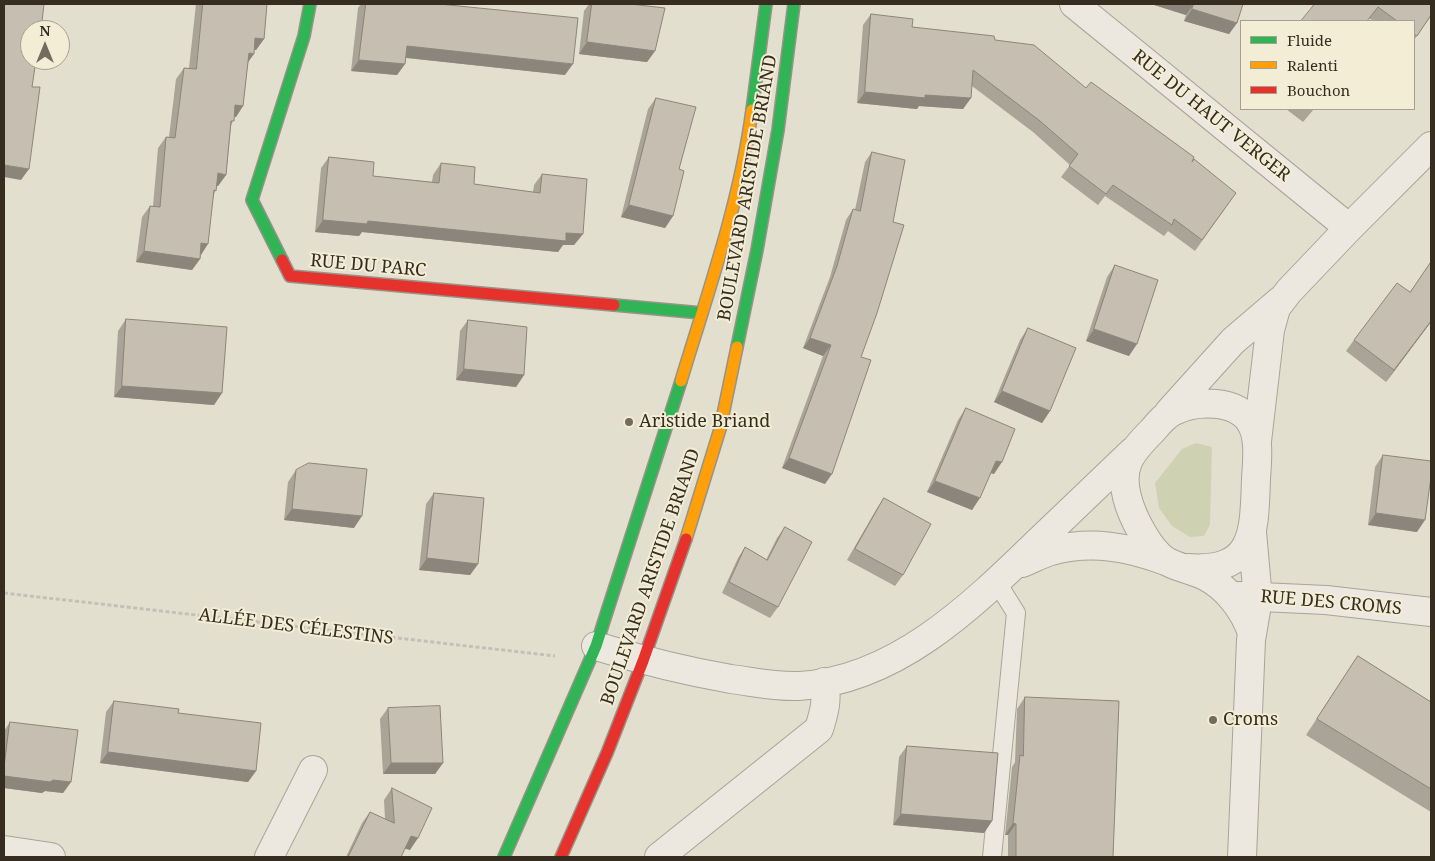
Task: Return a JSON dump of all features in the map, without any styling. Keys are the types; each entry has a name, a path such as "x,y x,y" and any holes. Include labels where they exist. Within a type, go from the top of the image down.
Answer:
{"main road":[{"name":"RUE DU PARC","path":"310,4 304,36 252,200 290,276 702,313"},
{"name":"BOULEVARD ARISTIDE BRIAND","path":"504,857 592,656 702,313 738,185 748,133 766,4"},
{"name":"BOULEVARD ARISTIDE BRIAND","path":"561,857 607,753 643,661 691,526 720,430 757,250 789,55 794,4"}],"street":[{"name":"RUE DU HAUT VERGER","path":"1074,4 1349,228"},
{"path":"592,656 643,661 684,671 774,686 800,686 853,675 888,661 921,642 948,623 1005,573 1132,452 1233,341 1282,299 1349,228 1431,146"},
{"path":"1132,452 1126,468 1127,496 1131,510 1150,543 1176,565 1210,568 1226,563 1240,555 1250,540 1252,532 1255,513 1256,447 1270,330 1276,308 1282,299"},
{"path":"1163,418 1174,411 1192,405 1220,404 1236,410 1248,418 1254,432 1256,447"},
{"path":"1242,857 1247,714 1252,633 1256,618 1258,596 1252,532"},
{"path":"1005,573 1051,551 1086,546 1126,548 1176,565 1213,581 1230,596 1248,622 1252,633"},
{"name":"RUE DES CROMS","path":"1230,596 1326,600 1431,612"},
{"path":"658,857 819,729 825,712 826,694 824,682"},
{"path":"269,857 313,770"},
{"path":"4,850 50,857"}],"lane":[{"path":"992,857 1016,613 1005,573"}],"path":[{"name":"ALLÉE DES CÉLESTINS","path":"4,593 568,658 592,656"}],"green space":[{"path":"1196,443 1212,447 1210,525 1204,536 1190,537 1172,526 1159,508 1155,483 1182,449"}],"building":[{"path":"4,4 44,4 42,20 20,20 20,70 35,70 32,87 40,87 29,169 4,165"},
{"path":"203,4 267,4 264,39 255,38 254,54 249,53 243,106 235,105 234,121 231,121 226,175 218,173 216,191 214,190 208,244 201,243 200,259 144,251 150,206 160,207 166,137 175,138 184,68 196,69"},
{"path":"366,4 439,4 578,18 573,64 407,46 405,64 359,60"},
{"path":"592,4 630,4 665,8 655,51 587,42"},
{"path":"1194,4 1243,4 1237,23 1192,9"},
{"path":"1315,4 1431,4 1431,15 1417,36 1415,35 1415,20 1396,20 1378,7 1368,20 1302,20"},
{"path":"871,14 913,19 912,27 994,36 995,40 1034,45 1086,88 1091,82 1194,157 1192,162 1194,159 1236,193 1202,240 1174,219 1172,225 1113,185 1106,194 1069,166 1078,154 1040,121 973,70 971,98 925,95 925,98 865,92"},
{"path":"656,98 696,107 679,169 684,171 673,216 629,205"},
{"path":"872,152 905,160 893,222 904,225 877,313 861,357 871,360 832,474 789,458 831,345 810,338 837,266 853,209 860,211"},
{"path":"329,157 374,162 373,176 439,183 441,163 475,167 474,184 540,193 542,174 587,179 583,234 566,233 566,241 368,221 367,224 323,220"},
{"path":"1431,262 1431,321 1394,370 1354,340 1397,283 1410,292"},
{"path":"1115,265 1158,280 1137,344 1094,329"},
{"path":"126,319 227,327 222,393 122,386"},
{"path":"468,320 527,327 524,375 464,369"},
{"path":"1028,328 1076,348 1050,411 1002,391"},
{"path":"966,408 1015,429 1002,462 996,461 980,498 935,481"},
{"path":"1383,455 1431,461 1431,477 1425,520 1376,513"},
{"path":"309,463 367,469 362,516 292,509 296,470"},
{"path":"434,493 484,498 478,564 427,558"},
{"path":"884,498 931,524 903,575 855,549"},
{"path":"785,527 812,542 778,607 729,582 745,547 767,560"},
{"path":"1358,656 1431,702 1431,789 1317,719"},
{"path":"1025,697 1119,701 1113,857 1016,857 1016,824 1013,823 1020,755 1023,756"},
{"path":"114,701 179,709 178,713 261,723 256,771 108,752"},
{"path":"440,706 443,763 391,763 388,708"},
{"path":"10,722 78,730 71,782 53,780 50,782 4,776"},
{"path":"907,746 998,753 992,821 901,814"},
{"path":"392,788 432,808 418,838 411,836 401,857 348,857 370,812 394,823"}],"traffic: fast":[{"path":"282,260 252,200 304,36 310,4"},
{"path":"752,110 766,4"},
{"path":"737,347 757,250 778,130 794,4"},
{"path":"614,305 702,313"},
{"path":"504,857 596,646 681,381"}],"traffic: slow":[{"path":"681,381 740,179 752,110"},
{"path":"686,539 720,429 737,347"}],"traffic: jam":[{"path":"282,260 290,276 614,305"},
{"path":"561,857 607,753 643,661 686,539"}],"place":[{"name":"Aristide Briand","path":"629,422"},
{"name":"Croms","path":"1213,720"}]}
